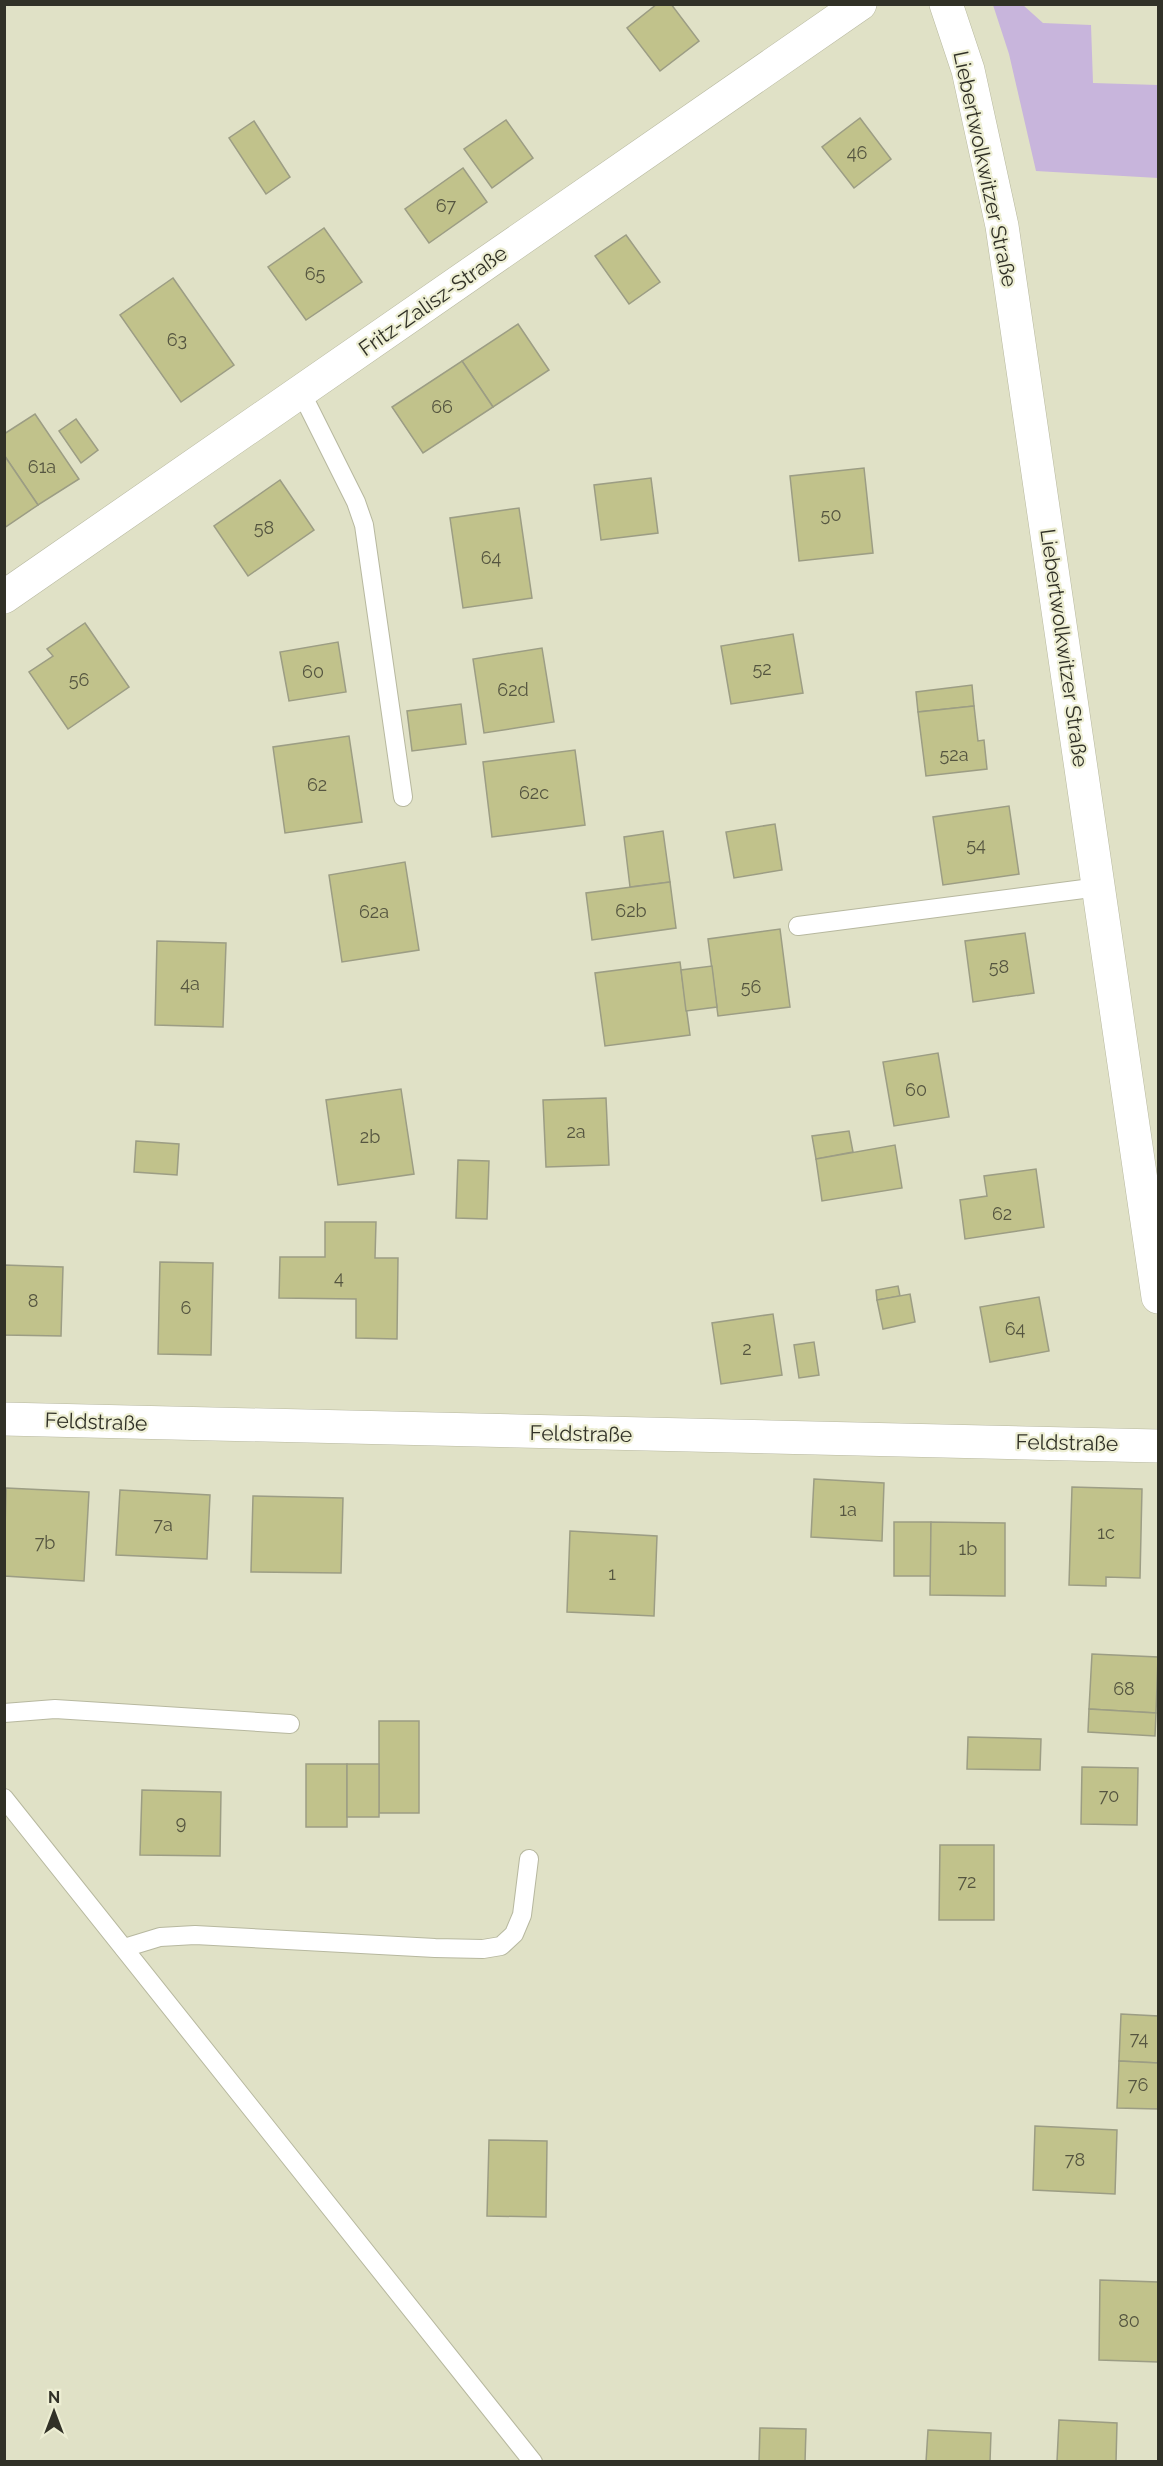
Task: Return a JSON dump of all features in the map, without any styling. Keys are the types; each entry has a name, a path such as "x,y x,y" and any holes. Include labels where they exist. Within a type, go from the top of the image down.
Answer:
{"street":[{"name":"Fritz-Zalisz-Straße","path":"4,597 861,4"},
{"name":"Liebertwolkwitzer Straße","path":"946,4 968,70 1002,226 1158,1297"},
{"name":"Feldstraße","path":"4,1419 1158,1446"}],"lane":[{"path":"301,392 356,502 364,525 403,797"},
{"path":"798,926 1099,887"},
{"path":"4,1713 55,1709 290,1724"},
{"path":"4,1798 533,2462"},
{"path":"124,1948 160,1937 195,1935 435,1948 483,1949 501,1946 514,1934 522,1915 529,1859"}],"shaded area":[{"path":"993,5 1023,5 1043,23 1091,25 1093,83 1158,85 1158,178 1036,171 1009,54"}],"building":[{"path":"657,4 671,4 699,41 660,71 627,28"},
{"path":"860,118 891,159 854,188 822,147"},
{"path":"506,120 533,158 492,188 464,149"},
{"path":"254,121 290,177 266,194 229,138"},
{"path":"463,168 487,202 429,243 405,209"},
{"path":"324,228 362,282 306,320 268,267"},
{"path":"626,235 660,282 629,304 595,256"},
{"path":"173,278 234,365 181,402 120,315"},
{"path":"518,324 549,370 493,407 462,361"},
{"path":"462,361 493,407 423,453 392,407"},
{"path":"35,414 79,479 38,505 4,455 4,434"},
{"path":"76,419 98,450 81,463 59,431"},
{"path":"4,455 38,505 4,528"},
{"path":"864,468 873,553 799,561 790,476"},
{"path":"651,478 658,533 601,540 594,485"},
{"path":"280,480 314,530 248,576 214,526"},
{"path":"519,508 532,598 463,608 450,518"},
{"path":"85,623 129,687 68,729 29,672 53,656 47,649"},
{"path":"793,634 803,693 731,704 721,646"},
{"path":"338,642 346,692 289,701 280,652"},
{"path":"542,648 554,722 484,733 473,659"},
{"path":"972,685 974,706 918,712 916,692"},
{"path":"461,704 466,744 412,751 407,711"},
{"path":"974,706 978,741 984,740 987,769 926,776 918,712"},
{"path":"349,736 362,822 285,833 273,747"},
{"path":"575,750 585,825 492,837 483,762"},
{"path":"1009,806 1019,874 943,885 933,817"},
{"path":"775,824 782,870 734,878 726,832"},
{"path":"663,831 670,882 630,887 624,837"},
{"path":"405,862 419,950 342,962 329,875"},
{"path":"670,882 676,928 592,940 586,893"},
{"path":"780,929 790,1007 718,1016 708,939"},
{"path":"1025,933 1034,993 973,1002 965,941"},
{"path":"157,941 226,943 223,1027 155,1025"},
{"path":"680,962 690,1035 605,1046 595,973"},
{"path":"712,966 717,1007 686,1011 681,970"},
{"path":"938,1053 949,1117 894,1126 883,1062"},
{"path":"401,1089 414,1174 338,1185 326,1100"},
{"path":"606,1098 609,1165 546,1167 543,1100"},
{"path":"849,1131 853,1152 816,1159 812,1136"},
{"path":"136,1141 179,1144 177,1175 134,1172"},
{"path":"895,1145 902,1188 822,1201 816,1159"},
{"path":"458,1160 489,1161 487,1219 456,1218"},
{"path":"1036,1169 1044,1227 965,1239 960,1200 987,1196 984,1176"},
{"path":"325,1222 376,1222 375,1258 398,1258 397,1339 356,1338 356,1299 279,1298 280,1257 325,1257"},
{"path":"160,1262 213,1263 211,1355 158,1354"},
{"path":"4,1265 63,1267 61,1336 4,1335"},
{"path":"898,1286 900,1296 877,1300 876,1290"},
{"path":"910,1294 915,1322 883,1329 877,1300"},
{"path":"1039,1297 1049,1351 990,1362 980,1307"},
{"path":"773,1314 782,1375 721,1384 712,1323"},
{"path":"814,1342 819,1375 799,1378 794,1345"},
{"path":"814,1479 884,1483 882,1541 811,1537"},
{"path":"1072,1487 1142,1489 1140,1578 1106,1577 1106,1586 1069,1585"},
{"path":"6,1488 89,1492 84,1581 4,1576"},
{"path":"120,1490 210,1495 207,1559 116,1555"},
{"path":"253,1496 343,1498 341,1573 251,1572"},
{"path":"894,1522 931,1522 931,1576 894,1576"},
{"path":"931,1522 1005,1523 1005,1596 930,1595"},
{"path":"570,1531 657,1536 654,1616 567,1612"},
{"path":"1092,1654 1158,1657 1156,1713 1089,1709"},
{"path":"1089,1709 1156,1713 1155,1736 1088,1732"},
{"path":"379,1721 419,1721 419,1813 379,1813"},
{"path":"968,1737 1041,1739 1040,1770 967,1769"},
{"path":"306,1764 347,1764 347,1827 306,1827"},
{"path":"347,1764 379,1764 379,1817 347,1817"},
{"path":"1082,1767 1138,1768 1137,1825 1081,1824"},
{"path":"142,1790 221,1792 220,1856 140,1855"},
{"path":"940,1845 994,1845 994,1920 939,1920"},
{"path":"1121,2014 1158,2016 1158,2063 1119,2061"},
{"path":"1119,2061 1158,2063 1158,2109 1117,2108"},
{"path":"1035,2126 1117,2130 1115,2194 1033,2190"},
{"path":"489,2140 547,2141 546,2217 487,2216"},
{"path":"1100,2280 1158,2282 1158,2362 1099,2360"},
{"path":"1059,2420 1117,2423 1116,2462 1057,2461"},
{"path":"760,2428 806,2429 805,2462 759,2462"},
{"path":"928,2430 991,2433 990,2462 926,2462"}]}
